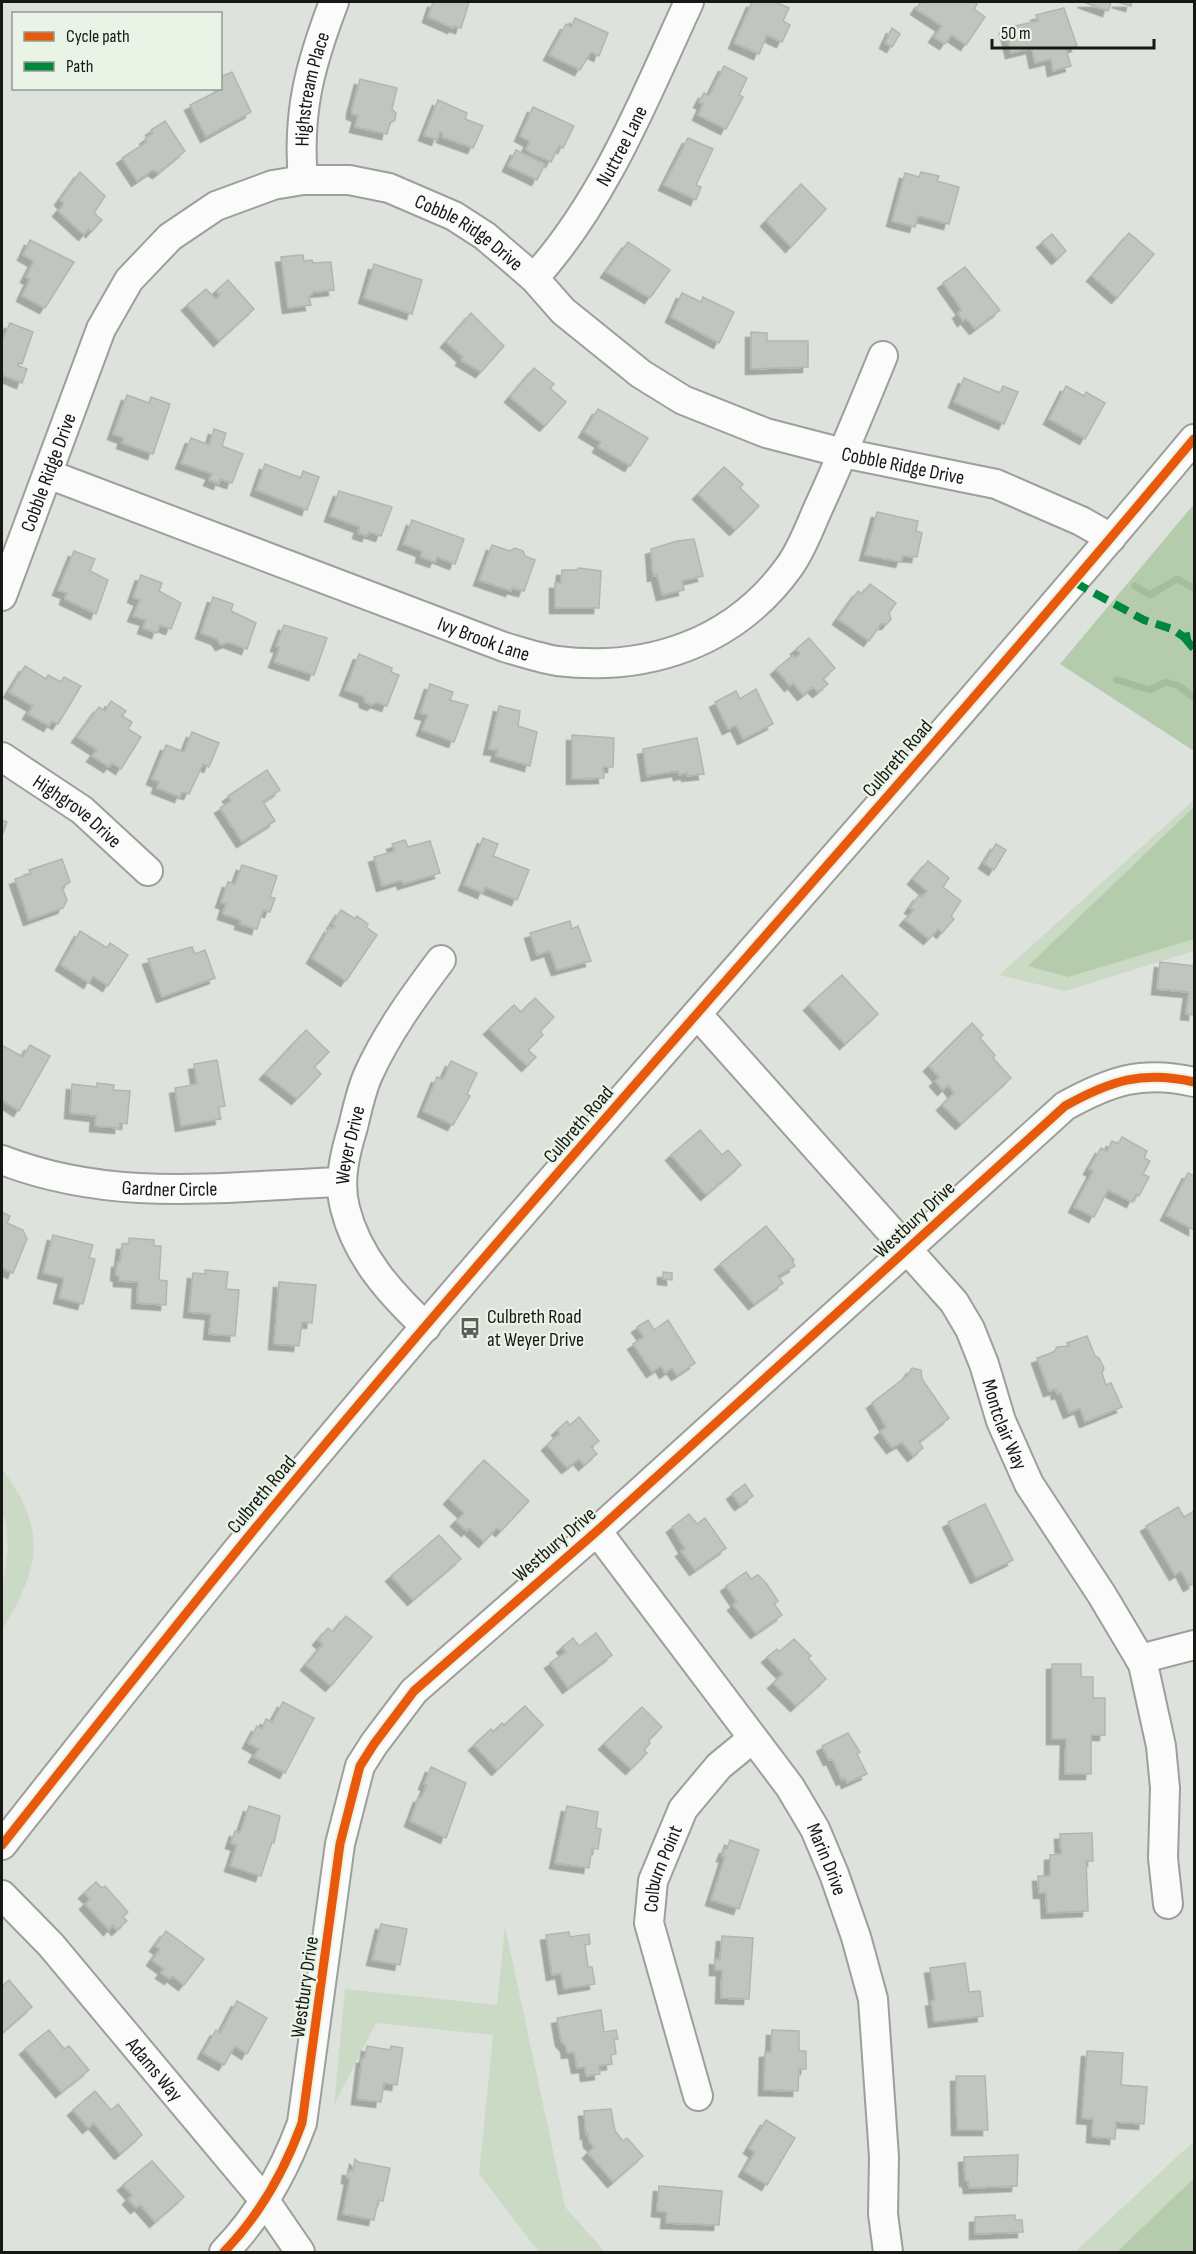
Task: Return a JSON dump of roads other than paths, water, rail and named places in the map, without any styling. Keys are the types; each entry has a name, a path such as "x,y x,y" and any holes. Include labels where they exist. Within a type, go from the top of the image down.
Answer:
{"street":[{"name":"Highstream Place","path":"303,180 301,119 315,55 334,2"},
{"name":"Nuttree Lane","path":"534,278 574,230 595,194 689,2"},
{"name":"Cobble Ridge Drive","path":"2,596 101,329 129,280 170,237 216,206 273,184 303,180 349,180 389,188 424,201 454,216 485,236 534,278 563,311 670,394 766,433 843,453 996,484 1081,521 1111,538"},
{"name":"Ivy Brook Lane","path":"48,474 504,647 555,660 595,664 641,661 677,651 714,635 744,616 790,566 843,453 884,356"},
{"name":"Culbreth Road","path":"2,1845 262,1520 426,1327 1111,538 1194,439"},
{"name":"Highgrove Drive","path":"2,757 82,810 148,871"},
{"name":"Weyer Drive","path":"426,1327 402,1304 372,1268 350,1224 342,1182 347,1148 367,1076 402,1012 441,960"},
{"name":"Montclair Way","path":"697,1014 908,1249 961,1313 984,1364 1000,1421 1029,1484 1102,1594 1140,1659 1161,1746 1165,1788 1163,1858 1168,1904"},
{"name":"Westbury Drive","path":"224,2253 241,2235 265,2201 287,2163 302,2123 340,1844 360,1766 414,1691 597,1532 1065,1106 1100,1086 1136,1078 1194,1082"},
{"name":"Gardner Circle","path":"2,1160 32,1171 83,1183 138,1189 216,1191 342,1182"},
{"name":"Marin Drive","path":"597,1532 790,1787 815,1829 856,1937 873,1999 888,2253"},
{"path":"1140,1659 1194,1645"},
{"name":"Colburn Point","path":"698,2096 649,1923 653,1881 683,1809 720,1766 752,1738"},
{"name":"Adams Way","path":"2,1895 51,1946 265,2201 300,2253"}],"waterway":[{"path":"1135,586 1150,595 1177,579 1194,588"},
{"path":"1117,680 1150,690 1166,682 1179,686 1194,698"}],"place":[{"name":"Culbreth Road at Weyer Drive","path":"470,1328"}]}
